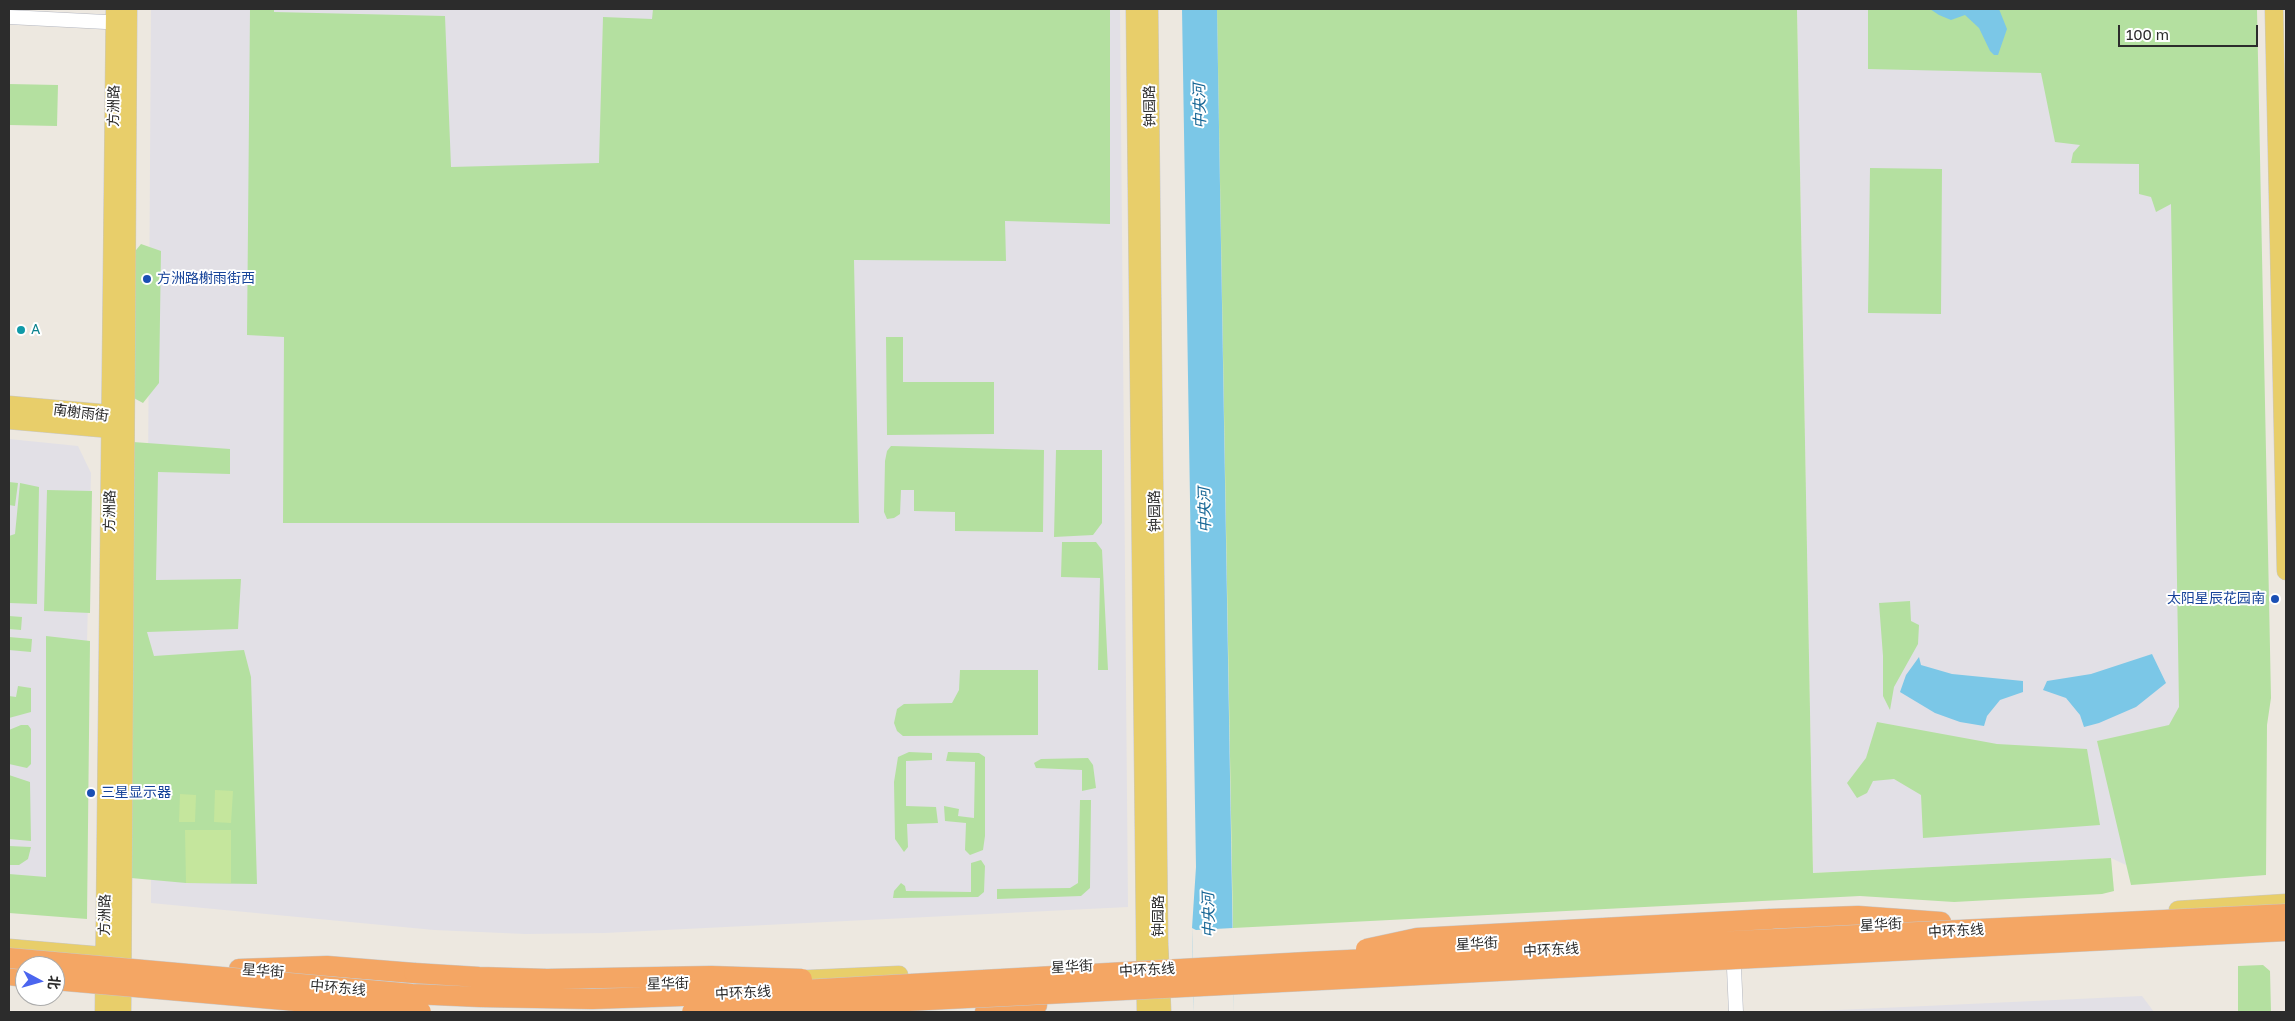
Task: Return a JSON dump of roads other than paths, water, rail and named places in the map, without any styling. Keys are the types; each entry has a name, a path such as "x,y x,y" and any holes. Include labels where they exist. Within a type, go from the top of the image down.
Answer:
{"highway":[{"name":"中环东线","path":"9,958 336,988 480,998 602,998 712,995 1307,962 2286,914"},
{"path":"1307,962 1417,938 1858,916 1940,922"},
{"name":"中环东线","path":"692,1012 2286,931"},
{"path":"239,970 327,966 479,977 780,977 874,985"},
{"name":"中环东线","path":"65,981 420,1012"},
{"path":"985,1012 1036,1005"}],"main road":[{"name":"钟园路","path":"1135,9 1154,1004"},
{"name":"钟园路","path":"1149,9 1152,964"},
{"path":"2274,9 2286,571"},
{"name":"方洲路","path":"104,1012 122,16"},
{"name":"南榭雨街","path":"9,405 116,422"},
{"name":"南榭雨街","path":"9,420 116,422"},
{"name":"方洲路","path":"116,422 123,958 122,1012"},
{"name":"星华街","path":"9,948 239,970 413,982 547,987 722,983 1152,964 1418,946 1940,922 2286,903"},
{"path":"2069,951 2115,930 2286,921"},
{"path":"2192,945 2236,925"},
{"path":"868,1012 1036,1005 1154,1004 1194,994 2286,940"},
{"path":"65,989 312,1012"}],"street":[{"path":"9,17 122,16"},
{"path":"1734,968 1736,1012"}],"water":[{"name":"中央河","path":"1182,9 1217,9 1234,1012 1194,1012 1192,928 1196,867"},
{"path":"1930,9 1999,9 2007,29 1998,55 1994,55 1990,51 1979,28 1965,15 1951,20"},
{"path":"2152,654 2166,683 2136,707 2099,723 2084,727 2080,715 2066,698 2043,690 2047,681 2091,674"},
{"path":"1919,657 1921,665 1952,674 2023,681 2023,692 2000,700 1987,716 1984,726 1960,722 1935,713 1900,692 1906,675"}],"place":[{"name":"方洲路榭雨街西","path":"147,279"},
{"name":"A","path":"21,330"},
{"name":"太阳星辰花园南","path":"2275,599"},
{"name":"三星显示器","path":"91,793"}]}
